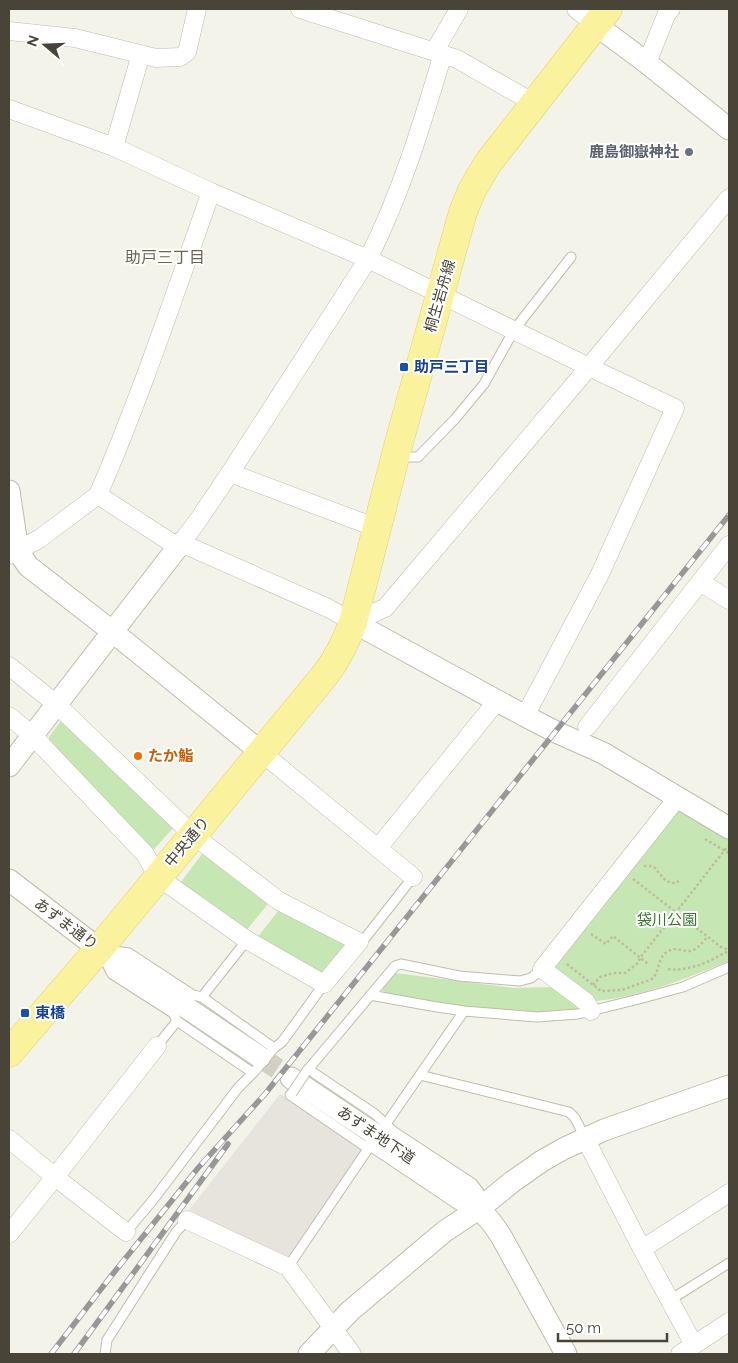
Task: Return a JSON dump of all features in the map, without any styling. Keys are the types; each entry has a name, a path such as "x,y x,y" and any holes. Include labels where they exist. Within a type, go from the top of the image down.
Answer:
{"main road":[{"name":"桐生岩舟線","path":"353,622 395,456 463,212 472,190 488,163 534,103 593,14"},
{"name":"中央通り","path":"13,1041 99,948 325,675 336,660 353,622"}],"street":[{"path":"9,31 75,38 156,58 180,57 187,52 197,9"},
{"path":"300,9 319,12 457,59 534,103"},
{"path":"9,766 199,519 368,259 380,236 418,140 439,53 458,9"},
{"path":"647,63 666,13 671,9"},
{"path":"593,14 647,63 729,129"},
{"path":"114,147 141,54"},
{"path":"9,109 114,147 211,192 368,259 675,408 600,574 525,716"},
{"path":"14,553 39,539 98,495 150,361 211,192"},
{"path":"353,622 385,608 729,198"},
{"path":"230,473 377,528"},
{"path":"9,491 14,553 413,877"},
{"path":"98,495 179,545 328,608 525,716 603,753 729,828"},
{"path":"587,727 729,545"},
{"path":"700,582 729,600"},
{"path":"9,666 56,704 193,835 279,901 359,942 324,984 247,940 158,877 145,854 32,735 9,716"},
{"path":"378,848 498,701"},
{"path":"591,1011 586,1002 542,969 678,797"},
{"name":"あずま通り","path":"9,880 99,948 262,1059"},
{"path":"9,1234 157,1046"},
{"name":"あずま地下道","path":"299,1078 469,1197 480,1208"},
{"path":"309,1354 350,1310 445,1231 480,1208 534,1166 585,1138 604,1130 729,1086"},
{"path":"585,1138 670,1300 687,1350 729,1322"},
{"path":"9,1139 126,1232"},
{"path":"642,1249 729,1193"},
{"path":"480,1208 501,1236 566,1354"},
{"path":"187,1220 288,1267 352,1354"}],"lane":[{"path":"395,456 418,457 455,419 484,384 514,330 571,257"},
{"path":"359,942 366,937 413,877"},
{"path":"202,997 247,940"},
{"path":"99,948 129,953 193,995 202,997 262,1059"},
{"path":"99,948 112,974 173,1013 176,1021 262,1059"},
{"path":"299,1078 375,1114 394,1131 472,1183 479,1192 480,1208 467,1208 458,1205 370,1146 363,1145 290,1096 299,1078 394,966 402,964 459,976 520,981 531,978 542,969"},
{"path":"370,994 464,1011 537,1017 578,1014 683,987 729,967"},
{"path":"126,1232 153,1200 238,1088 262,1059 282,1042 324,984"},
{"path":"386,1124 464,1011"},
{"path":"157,1046 176,1021"},
{"path":"420,1075 569,1112 575,1118 585,1138"},
{"path":"288,1267 370,1146"},
{"path":"105,1354 107,1340 176,1232 187,1220"},
{"path":"670,1300 729,1263"}],"path":[{"path":"705,839 729,852"},
{"path":"593,985 600,978 613,973 625,973 638,962 729,845"},
{"path":"640,869 643,866 652,866 666,881 672,884 680,880"},
{"path":"626,874 721,947 729,950"},
{"path":"634,879 637,874"},
{"path":"591,934 606,944 613,936 648,964"},
{"path":"566,964 601,991 622,990 652,979 655,976 661,958 666,952 677,949 690,951 708,937"},
{"path":"668,969 676,970 695,966 729,950"}],"shaded area":[{"path":"280,1094 359,1146 361,1153 288,1258 283,1258 189,1210"}],"green space":[{"path":"63,718 176,825 154,849 147,849 49,744 49,737"},
{"name":"袋川公園","path":"675,812 682,812 729,839 729,961 647,991 596,1001 555,970 556,962"},
{"path":"205,850 271,900 246,931 181,882"},
{"path":"282,906 348,942 322,976 257,938"},
{"path":"395,973 513,988 551,987 579,1004 577,1009 537,1013 467,1008 386,994 382,990"}],"tunnel":[{"path":"260,1057 291,1078"}],"railway":[{"path":"51,1354 198,1168 265,1094 729,515"},
{"path":"74,1354 228,1144"}],"place":[{"name":"鹿島御嶽神社","path":"689,152"},
{"name":"助戸三丁目","path":"404,367"},
{"name":"たか鮨","path":"138,756"},
{"name":"東橋","path":"25,1013"}],"district":[{"name":"助戸三丁目","path":"165,257"}]}
